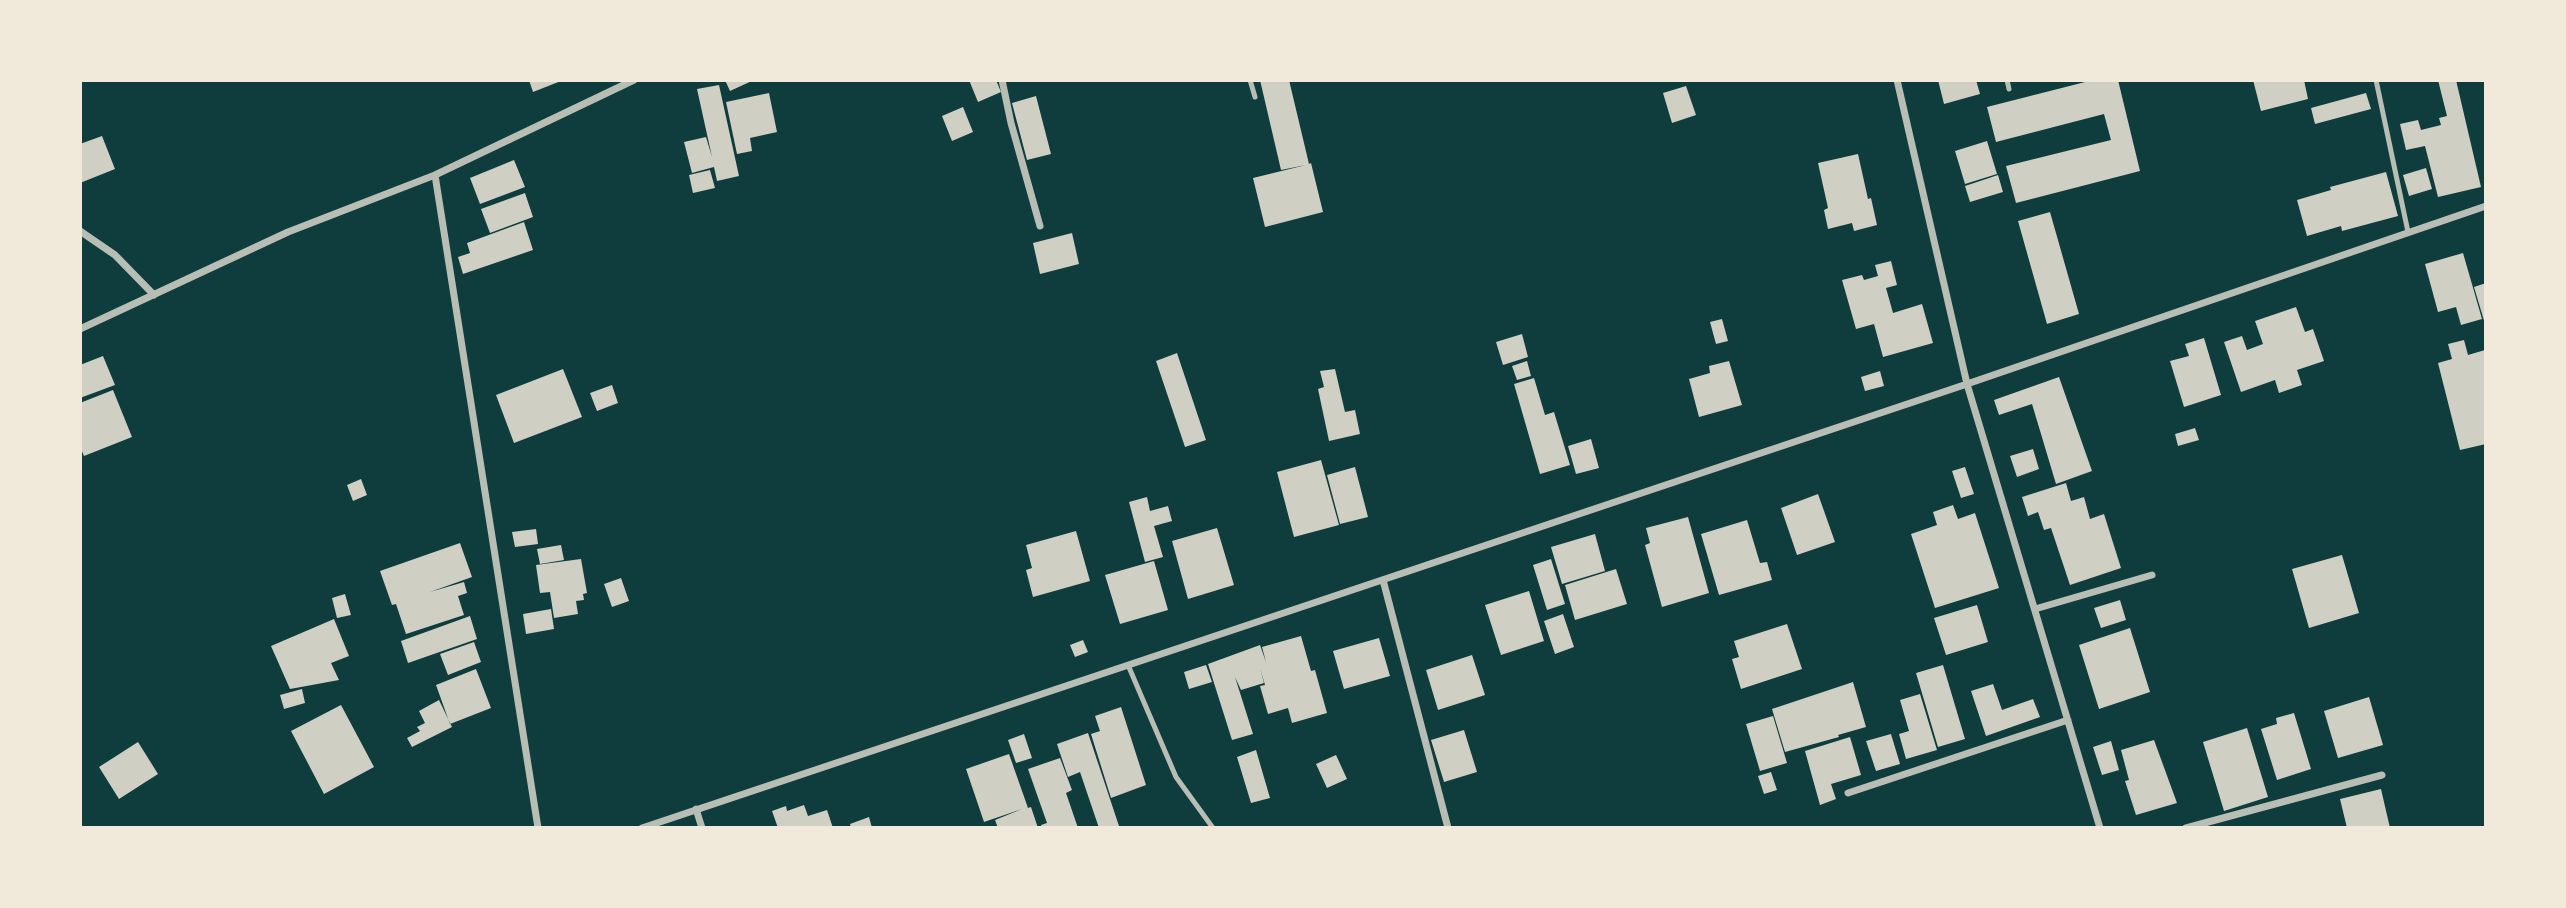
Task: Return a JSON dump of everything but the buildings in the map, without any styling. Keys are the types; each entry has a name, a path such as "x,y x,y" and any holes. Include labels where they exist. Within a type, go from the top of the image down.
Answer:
{"street":[{"path":"80,329 288,232 435,175 634,80"},
{"path":"1002,80 1011,123 1040,226"},
{"path":"1897,80 1967,384 2100,828"},
{"path":"435,175 538,828"},
{"path":"642,828 1967,384 2486,206"},
{"path":"80,231 115,255 154,295"},
{"path":"2035,609 2152,575"},
{"path":"1383,580 1448,828"},
{"path":"1847,793 2068,720"},
{"path":"2186,828 2382,775"},
{"path":"696,809 702,828"}],"lane":[{"path":"1250,80 1255,97"},
{"path":"2007,80 2009,89"},
{"path":"2376,80 2408,232"},
{"path":"1128,665 1176,777 1213,828"}]}
